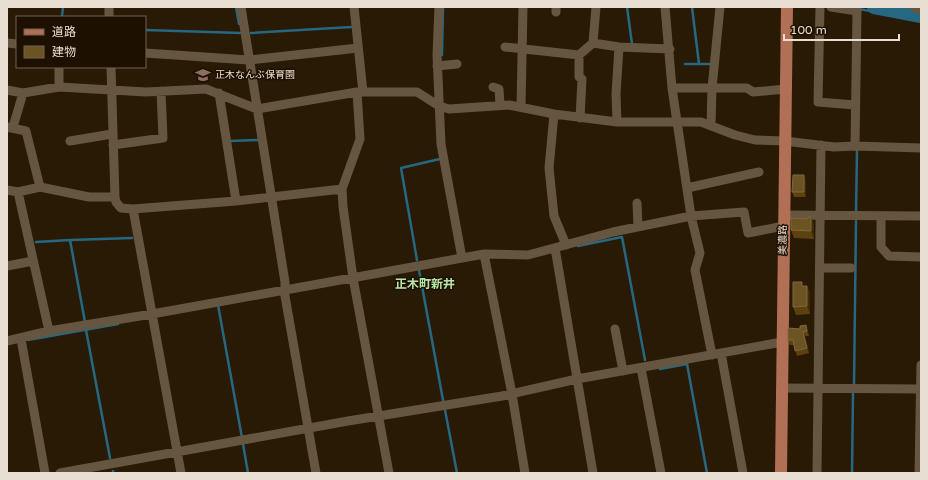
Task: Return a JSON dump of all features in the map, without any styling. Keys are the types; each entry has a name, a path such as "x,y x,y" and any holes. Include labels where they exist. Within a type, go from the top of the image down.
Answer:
{"main road":[{"name":"美濃路","path":"781,473 787,7"}],"street":[{"path":"241,7 285,282 284,296 316,473"},
{"path":"354,7 358,48 360,139 342,189 345,226 353,278 377,416 389,473"},
{"path":"439,7 437,66 441,144 462,258"},
{"path":"522,107 523,7"},
{"path":"580,118 582,79 579,78 579,55 593,43 596,7"},
{"path":"665,7 670,49 672,88 691,216 700,253 695,270 712,355"},
{"path":"711,125 712,88 720,7"},
{"path":"820,7 818,102 855,105"},
{"path":"831,7 857,11 855,146"},
{"path":"916,7 921,8"},
{"path":"593,43 619,47 670,49"},
{"path":"505,47 522,49 551,47 579,55"},
{"path":"617,122 616,94 619,47"},
{"path":"146,53 249,60 358,48"},
{"path":"437,66 457,64"},
{"path":"59,68 59,87"},
{"path":"111,68 115,197 116,202 121,208 133,209 236,201 342,189"},
{"path":"7,90 23,93 59,87 111,91 206,89 257,109 360,92 417,92 439,106 448,109 500,105 522,107 580,118 617,122 695,122 711,125 735,135 755,140 785,141 821,145 921,148"},
{"path":"493,87 499,89 500,105"},
{"path":"672,88 747,88 753,92 786,90"},
{"path":"113,145 163,138 160,91"},
{"path":"23,93 10,127 26,131 40,187"},
{"path":"219,93 236,201"},
{"path":"554,114 549,168 550,182 554,216 566,245"},
{"path":"70,141 112,134"},
{"path":"817,473 821,145"},
{"path":"687,188 758,172"},
{"path":"7,190 18,192 40,187 89,197 115,197"},
{"path":"18,192 49,331"},
{"path":"637,203 638,226"},
{"path":"133,209 181,473"},
{"path":"7,341 49,331 152,314 484,254 528,255 638,226 691,216 744,212 748,233 784,220 821,215 921,216"},
{"path":"881,216 881,247 889,256 921,257"},
{"path":"555,248 593,473"},
{"path":"484,254 512,394 525,473"},
{"path":"7,266 33,261"},
{"path":"820,268 851,268"},
{"path":"615,329 623,371"},
{"path":"21,338 45,473"},
{"path":"60,473 308,428 512,394 578,379 782,342"},
{"path":"721,353 743,473"},
{"path":"920,473 921,365"},
{"path":"641,368 661,473"},
{"path":"782,388 921,389"}],"building":[{"path":"793,175 804,175 804,192 792,192"},
{"path":"808,217 811,217 811,231 791,230 791,218 807,219"},
{"path":"793,282 802,282 802,286 807,286 807,306 793,307"},
{"path":"806,325 807,331 803,332 807,348 795,351 793,340 788,340 788,328 800,329 800,326"}],"waterway":[{"path":"62,16 63,7"},
{"path":"236,7 239,24"},
{"path":"442,55 443,7"},
{"path":"627,7 632,44"},
{"path":"685,64 699,64 692,7"},
{"path":"874,7 921,16"},
{"path":"859,9 921,20"},
{"path":"251,33 351,27"},
{"path":"146,30 241,33"},
{"path":"699,64 710,64"},
{"path":"229,141 258,140"},
{"path":"856,212 857,151"},
{"path":"417,260 401,168 440,159"},
{"path":"854,385 856,221"},
{"path":"578,246 622,237 645,360"},
{"path":"70,240 132,238"},
{"path":"36,242 70,240 85,322"},
{"path":"419,270 443,400"},
{"path":"218,305 242,438"},
{"path":"28,340 118,324"},
{"path":"86,330 110,458"},
{"path":"660,369 687,364 707,473"},
{"path":"852,473 853,393"},
{"path":"445,410 457,473"},
{"path":"243,444 248,473"}],"place":[{"name":"正木なんぶ保育園","path":"203,75"}],"district":[{"name":"正木町新井","path":"425,284"}]}
